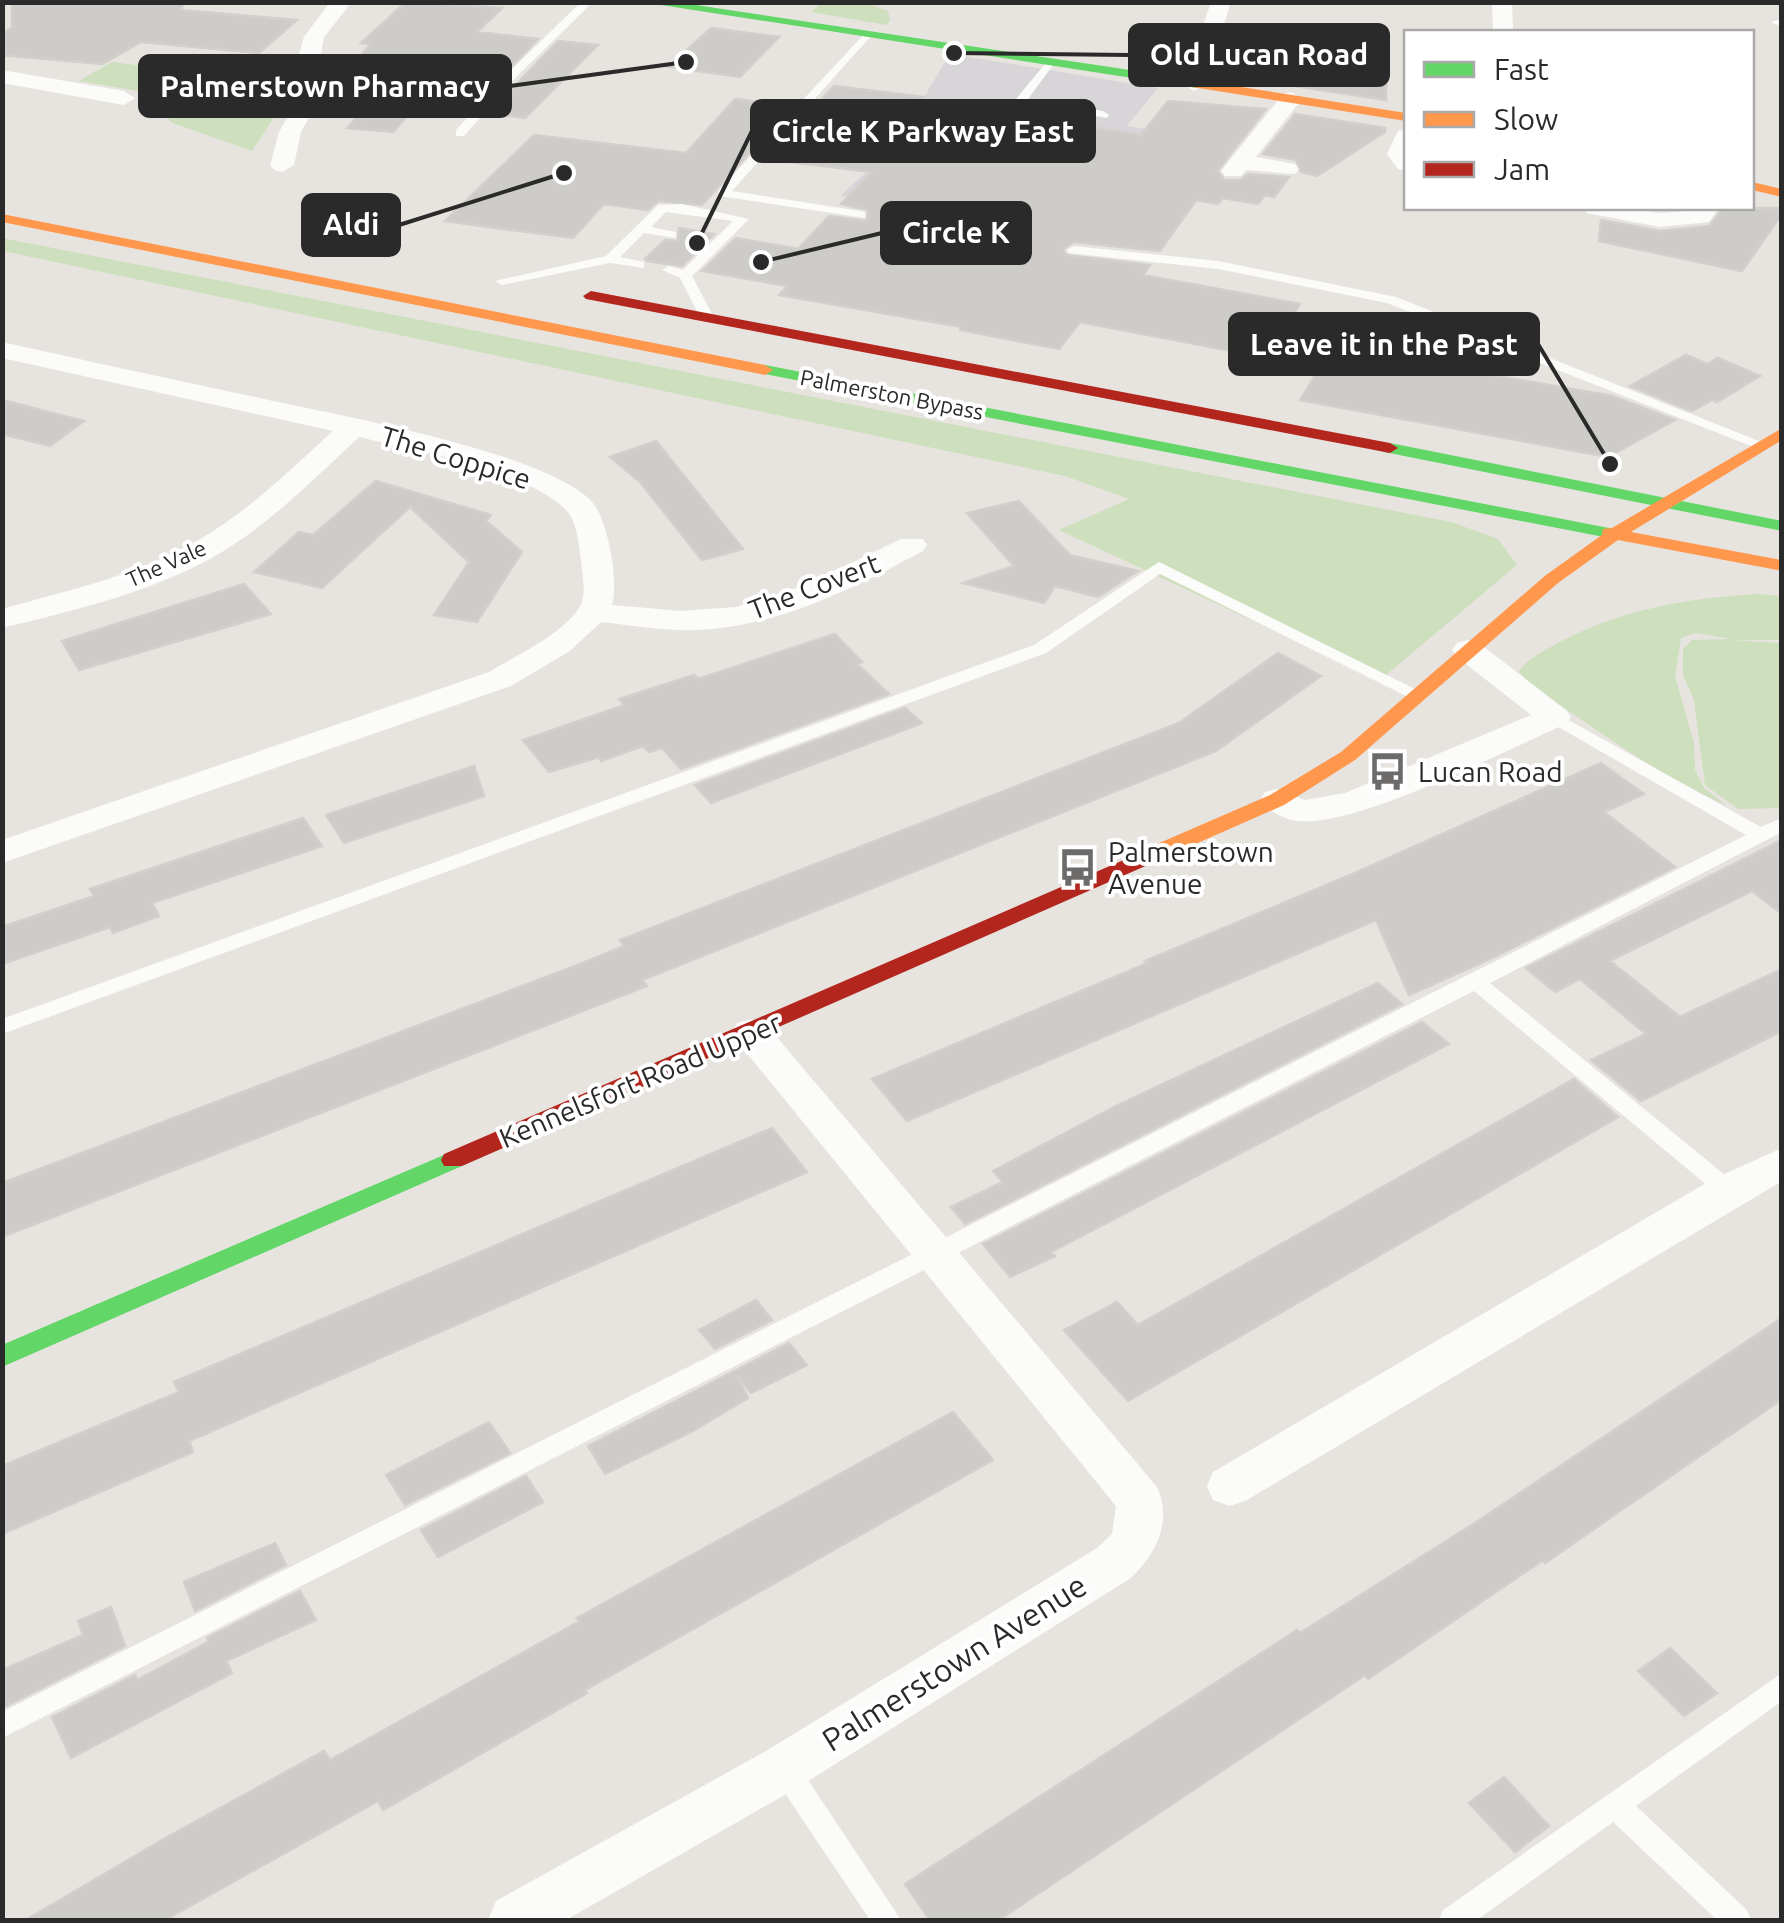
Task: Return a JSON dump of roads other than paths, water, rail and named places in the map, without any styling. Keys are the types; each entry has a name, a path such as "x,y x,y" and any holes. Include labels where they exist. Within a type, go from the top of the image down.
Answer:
{"main road":[{"path":"662,3 793,16 868,33 1404,117"},
{"path":"1754,186 1782,193"},
{"name":"Palmerston Bypass","path":"2,218 1416,496 1630,524 1744,559 1782,566"},
{"name":"Palmerston Bypass","path":"493,279 706,316 1782,525"},
{"path":"1192,409 1630,524 1782,547"},
{"name":"Kennelsfort Road Upper","path":"2,1357 1277,800 1348,756 1552,579 1630,524 1782,432"},
{"path":"1549,480 1636,483 1722,469 1741,492 1782,525"},
{"path":"1416,496 1465,513 1503,534"},
{"path":"1642,562 1744,559"},
{"path":"1529,565 1529,597"},
{"path":"1552,579 1615,566"}],"street":[{"path":"282,165 284,136 313,94 313,37 342,2"},
{"path":"1194,84 1221,2"},
{"path":"1502,2 1504,30"},
{"path":"2,76 124,98"},
{"path":"1288,170 1237,166 1291,99"},
{"path":"1404,139 1398,154 1404,162"},
{"path":"1608,210 1672,220 1700,216 1705,210"},
{"name":"The Coppice","path":"2,350 353,426 495,463 542,482 580,507 594,542 598,596 594,612"},
{"name":"The Vale","path":"2,620 116,585 192,556 224,536 353,426"},
{"name":"The Covert","path":"594,612 708,620 762,611 847,578 912,546"},
{"path":"2,852 500,679 559,644 594,612"},
{"path":"1277,800 1301,811 1353,803 1554,717 1468,650"},
{"name":"Palmerstown Avenue","path":"515,1920 784,1768 1114,1563 1135,1543 1140,1501 938,1252 752,1032"},
{"path":"1230,1486 1728,1190 1782,1163"}],"lane":[{"path":"460,134 514,73 588,2"},
{"path":"860,215 722,193 868,33"},
{"path":"1050,62 1020,101 1102,115"},
{"path":"610,259 664,208 743,219 685,275"},
{"path":"642,229 671,234"},
{"path":"700,240 718,244"},
{"path":"1074,250 1218,265 1390,300 1761,445"},
{"path":"493,279 610,259 639,265"},
{"path":"670,270 685,275 706,316"},
{"path":"2,1027 1040,649 1159,567 1416,694"},
{"path":"1554,717 1771,829"},
{"path":"2,1726 1476,982 1771,829"},
{"path":"1476,982 1728,1190"},
{"path":"1452,1920 1782,1685"},
{"path":"784,1768 887,1920"},
{"path":"1615,1804 1737,1920"}],"place":[{"name":"Old Lucan Road","path":"954,53"},
{"name":"Palmerstown Pharmacy","path":"686,62"},
{"name":"Aldi","path":"564,173"},
{"name":"Circle K Parkway East","path":"697,243"},
{"name":"Circle K","path":"761,262"},
{"name":"Leave it in the Past","path":"1610,464"},
{"name":"Lucan Road","path":"1388,771"},
{"name":"Palmerstown Avenue","path":"1078,867"}]}
